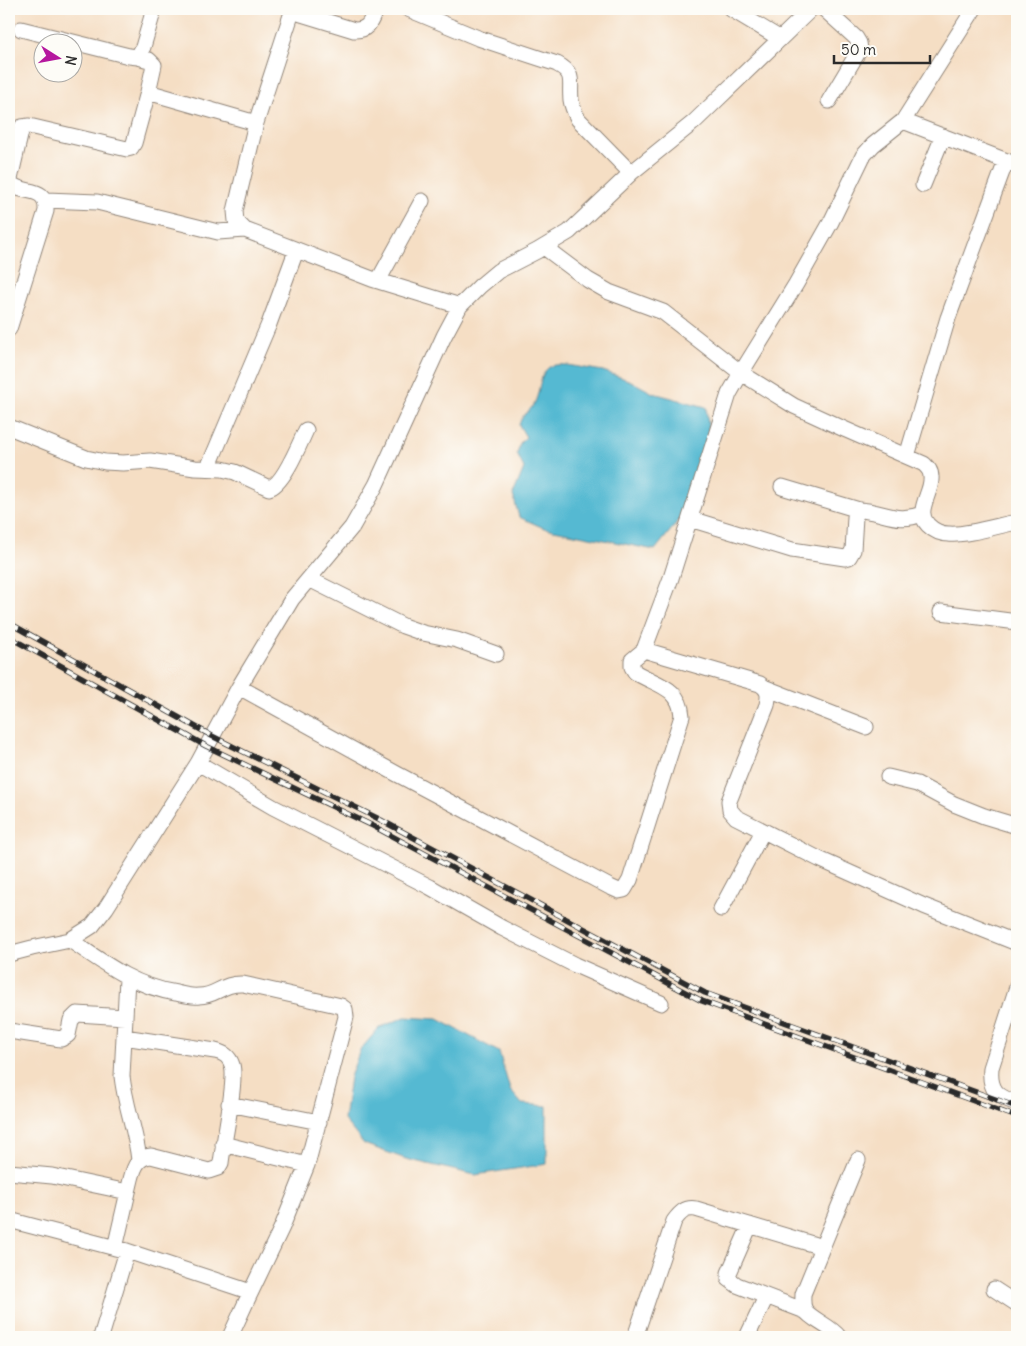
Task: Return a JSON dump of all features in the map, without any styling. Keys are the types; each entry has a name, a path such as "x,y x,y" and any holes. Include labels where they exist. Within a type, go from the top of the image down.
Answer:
{"street":[{"path":"138,57 144,47 154,9"},
{"path":"376,9 366,28 360,30 354,30 293,10 256,123 235,211 236,221 245,230 296,251 378,281 460,306"},
{"path":"408,9 478,38 564,68 570,74 572,83 571,99 578,119 631,173"},
{"path":"731,9 779,38"},
{"path":"9,954 70,940 92,926 106,908 198,763 239,687 292,599 352,527 376,485 444,336 460,306 498,270 569,232 631,173 694,122 810,9"},
{"path":"824,9 856,38 860,49 829,101"},
{"path":"239,687 397,774 619,891 624,890 630,880 682,716 681,706 677,697 670,690 634,672 632,660 644,650 671,578 729,394 740,373 796,284 831,222 863,156 873,145 903,121 974,9"},
{"path":"21,28 150,60 154,65 134,143 131,148 127,149 29,126 22,127 10,183 16,187 40,194 46,200 97,202 212,231 245,230"},
{"path":"148,92 256,123"},
{"path":"903,121 1012,163 948,318 907,456"},
{"path":"923,186 943,136"},
{"path":"9,329 46,211 46,200"},
{"path":"378,281 422,201"},
{"path":"544,247 588,280 609,292 663,312 740,373 794,406 924,464 930,470 932,479 922,514 925,522 931,528 949,534 1017,522"},
{"path":"208,468 296,251"},
{"path":"9,427 86,458 123,463 150,461 235,472 264,487 274,487 281,478 306,430"},
{"path":"782,487 859,510 894,518 922,514"},
{"path":"690,519 792,550 844,558 849,557 853,550 855,517 856,512 859,510"},
{"path":"309,578 403,626 422,633 457,640 496,654"},
{"path":"941,612 1017,622"},
{"path":"644,650 760,684 866,727"},
{"path":"766,688 769,695 767,705 731,793 730,810 736,817 819,859 924,906 1017,942"},
{"path":"198,763 273,807 430,887 502,928 575,966 661,1004"},
{"path":"888,778 917,784 954,804 1017,826"},
{"path":"721,909 763,831"},
{"path":"70,940 127,978 148,986 186,995 200,996 210,995 233,984 243,984 341,1006 345,1009 346,1017 307,1165 282,1227 230,1337"},
{"path":"127,978 122,1084 137,1141 139,1160"},
{"path":"1017,986 991,1068 990,1078 992,1087 1000,1097 1017,1103"},
{"path":"9,1031 60,1039 68,1035 71,1020 77,1014 125,1016"},
{"path":"101,1337 121,1250 128,1192 139,1160 144,1156 151,1156 208,1171 218,1168 221,1163 234,1072 228,1056 222,1052 124,1037"},
{"path":"229,1104 319,1122"},
{"path":"223,1144 307,1165"},
{"path":"805,1311 803,1294 858,1160"},
{"path":"9,1172 52,1176 128,1192"},
{"path":"635,1337 674,1221 680,1213 690,1208 822,1247"},
{"path":"9,1220 121,1250 251,1292"},
{"path":"750,1225 729,1273 729,1279 737,1285 805,1311 835,1332 839,1337"},
{"path":"994,1288 1017,1304"},
{"path":"747,1337 766,1297"}],"water":[{"path":"554,365 567,365 603,371 631,381 653,393 706,407 709,433 683,515 655,550 544,528 519,517 513,495 524,468 517,454 520,443 526,437 519,425 522,418 534,404 544,372"},
{"path":"405,1017 438,1019 499,1052 510,1090 522,1104 547,1106 547,1164 475,1175 406,1159 364,1144 344,1120 350,1077 360,1050 379,1028"}],"railway":[{"path":"9,623 212,736 377,818 705,993 1017,1107"},
{"path":"9,637 206,746 373,826 702,1001 1017,1117"}]}
